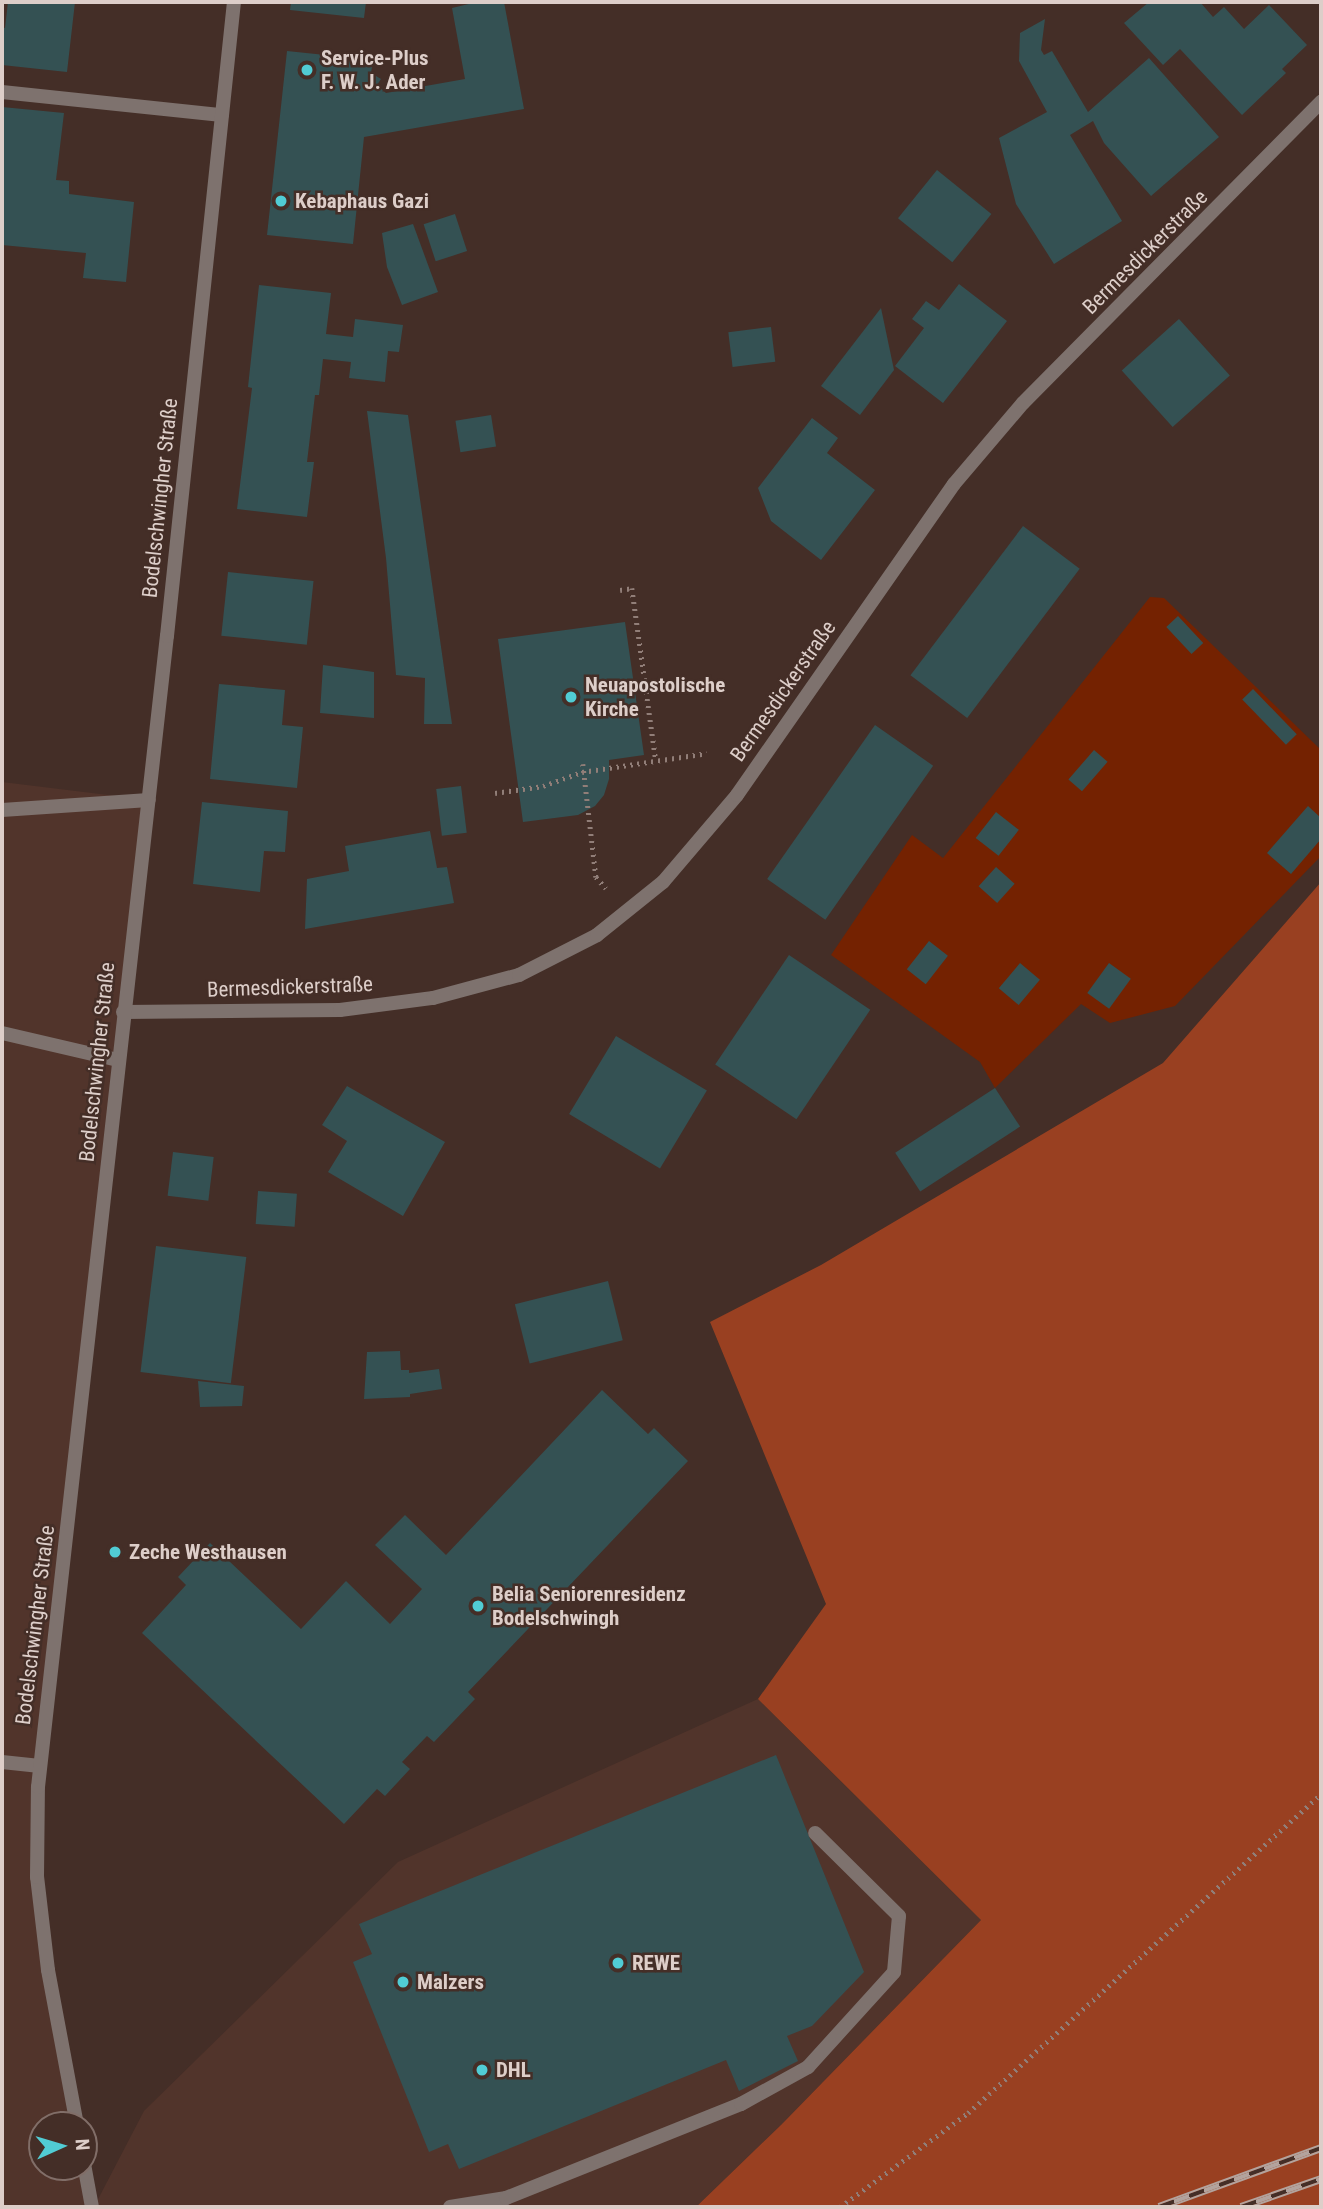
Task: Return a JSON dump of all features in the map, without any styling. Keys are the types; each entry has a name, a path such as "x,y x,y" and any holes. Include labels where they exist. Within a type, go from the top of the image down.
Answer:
{"street":[{"name":"Bodelschwingher Straße","path":"74,2111 48,1970 37,1877 40,1766 149,800 234,2"},
{"path":"2,92 222,115"},
{"name":"Bermesdickerstraße","path":"123,1012 340,1010 433,998 519,975 597,935 663,882 737,795 954,484 1015,414 1321,103"},
{"path":"2,810 149,800"},
{"path":"2,1033 118,1060"},
{"path":"2,1762 40,1766"},
{"path":"450,2207 506,2198 741,2104 808,2067 894,1972 899,1916 814,1833"},
{"path":"87,2181 92,2207"}],"path":[{"path":"620,590 632,588 656,760"},
{"path":"495,793 543,786 582,772 707,752"},
{"path":"583,764 596,877 626,912"},
{"path":"840,2207 968,2113 1321,1794"}],"shaded area":[{"path":"1150,597 1164,598 1321,750 1321,856 1175,1006 1110,1023 1081,1004 995,1088 980,1062 831,955 912,835 943,858"},
{"path":"2,782 149,800 40,1766 37,1877 75,2111 28,2111 28,2181 87,2181 92,2207 2,2207"},
{"path":"1321,882 1321,2207 696,2207 782,2124 981,1920 758,1699 826,1604 710,1322 821,1265 1163,1063"},
{"path":"758,1699 981,1920 782,2124 696,2207 94,2207 144,2111 398,1862"}],"building":[{"path":"8,2 75,2 67,72 2,65 2,27 5,28"},
{"path":"291,2 366,2 364,18 290,10"},
{"path":"477,2 504,2 524,109 364,137 353,244 267,235 287,51 373,60 371,73 381,79 377,85 386,93 465,79 452,8"},
{"path":"1149,2 1200,2 1213,17 1224,7 1244,29 1269,5 1307,45 1282,69 1286,73 1242,115 1180,49 1163,65 1124,23"},
{"path":"1045,19 1041,50 1044,55 1052,51 1088,112 1149,58 1219,137 1151,196 1104,143 1093,121 1070,135 1122,221 1054,264 1016,204 999,138 1047,112 1019,61 1020,33"},
{"path":"2,107 64,113 56,180 69,181 69,194 134,202 126,282 83,278 86,253 2,245"},
{"path":"937,170 991,214 952,262 898,218"},
{"path":"455,214 467,251 436,261 424,224"},
{"path":"413,224 438,292 402,305 387,267 382,233"},
{"path":"959,284 1007,321 943,403 895,366 924,328 912,319 926,301 939,310"},
{"path":"259,285 331,293 326,334 353,337 355,319 403,325 399,352 388,351 385,382 349,378 351,362 323,359 319,395 315,395 307,462 314,462 307,517 237,509 252,388 248,387"},
{"path":"881,308 894,370 860,415 821,386"},
{"path":"1179,319 1230,375 1173,427 1122,371"},
{"path":"771,327 775,362 733,367 728,332"},
{"path":"367,411 408,415 452,724 424,724 425,678 396,675 386,558"},
{"path":"491,415 496,447 460,452 455,421"},
{"path":"812,418 838,438 827,453 875,490 821,560 771,521 758,488"},
{"path":"1023,526 1080,569 967,718 910,675"},
{"path":"228,572 314,581 307,645 221,636"},
{"path":"1178,616 1203,643 1192,654 1166,627"},
{"name":"Neuapostolische Kirche","path":"625,622 644,755 609,760 609,779 604,795 595,806 578,815 523,822 498,639"},
{"path":"323,665 374,672 374,718 320,713"},
{"path":"219,684 285,690 282,725 303,727 297,788 210,779"},
{"path":"1253,689 1297,734 1286,745 1242,699"},
{"path":"875,725 933,766 825,920 767,879"},
{"path":"1094,750 1108,762 1082,791 1068,779"},
{"path":"461,786 467,833 442,836 436,789"},
{"path":"202,802 288,811 285,852 264,851 260,892 193,884"},
{"path":"1308,806 1321,818 1321,839 1291,874 1267,853"},
{"path":"996,812 1019,830 999,856 976,838"},
{"path":"430,831 437,868 447,867 454,903 305,929 307,879 349,871 345,846"},
{"path":"996,867 1015,884 997,903 979,886"},
{"path":"929,941 948,956 926,984 907,969"},
{"path":"789,955 870,1010 796,1119 715,1064"},
{"path":"1020,963 1040,980 1019,1005 999,988"},
{"path":"1109,963 1131,979 1109,1009 1087,993"},
{"path":"616,1036 707,1091 660,1169 569,1114"},
{"path":"347,1086 445,1142 403,1216 328,1172 347,1141 322,1125"},
{"path":"995,1088 1020,1127 920,1191 895,1153"},
{"path":"173,1152 214,1157 208,1201 168,1196"},
{"path":"258,1191 297,1194 295,1227 256,1224"},
{"path":"156,1246 246,1257 231,1383 141,1372"},
{"path":"608,1281 623,1340 530,1363 515,1304"},
{"path":"400,1351 401,1370 409,1370 409,1373 439,1369 442,1389 410,1394 410,1397 364,1399 367,1352"},
{"path":"198,1381 244,1386 242,1406 200,1407"},
{"name":"Belia Seniorenresidenz Bodelschwingh","path":"602,1390 648,1434 654,1428 688,1461 468,1692 475,1699 434,1742 427,1736 402,1762 410,1769 385,1796 377,1789 344,1824 142,1633 186,1585 178,1577 210,1543 301,1629 346,1581 390,1624 422,1589 375,1545 405,1515 446,1555"},
{"name":"REWE","path":"776,1755 864,1972 812,2026 787,2036 798,2061 739,2091 726,2060 459,2169 448,2144 429,2152 353,1962 372,1954 359,1924"}],"railway":[{"path":"1159,2207 1321,2148"},
{"path":"1241,2207 1321,2179"}],"place":[{"name":"Service-Plus F. W. J. Ader","path":"307,70"},
{"name":"Kebaphaus Gazi","path":"281,201"},
{"name":"Neuapostolische Kirche","path":"571,697"},
{"name":"Zeche Westhausen","path":"115,1552"},
{"name":"Belia Seniorenresidenz Bodelschwingh","path":"478,1606"},
{"name":"REWE","path":"618,1963"},
{"name":"Malzers","path":"403,1982"},
{"name":"DHL","path":"482,2070"}]}
